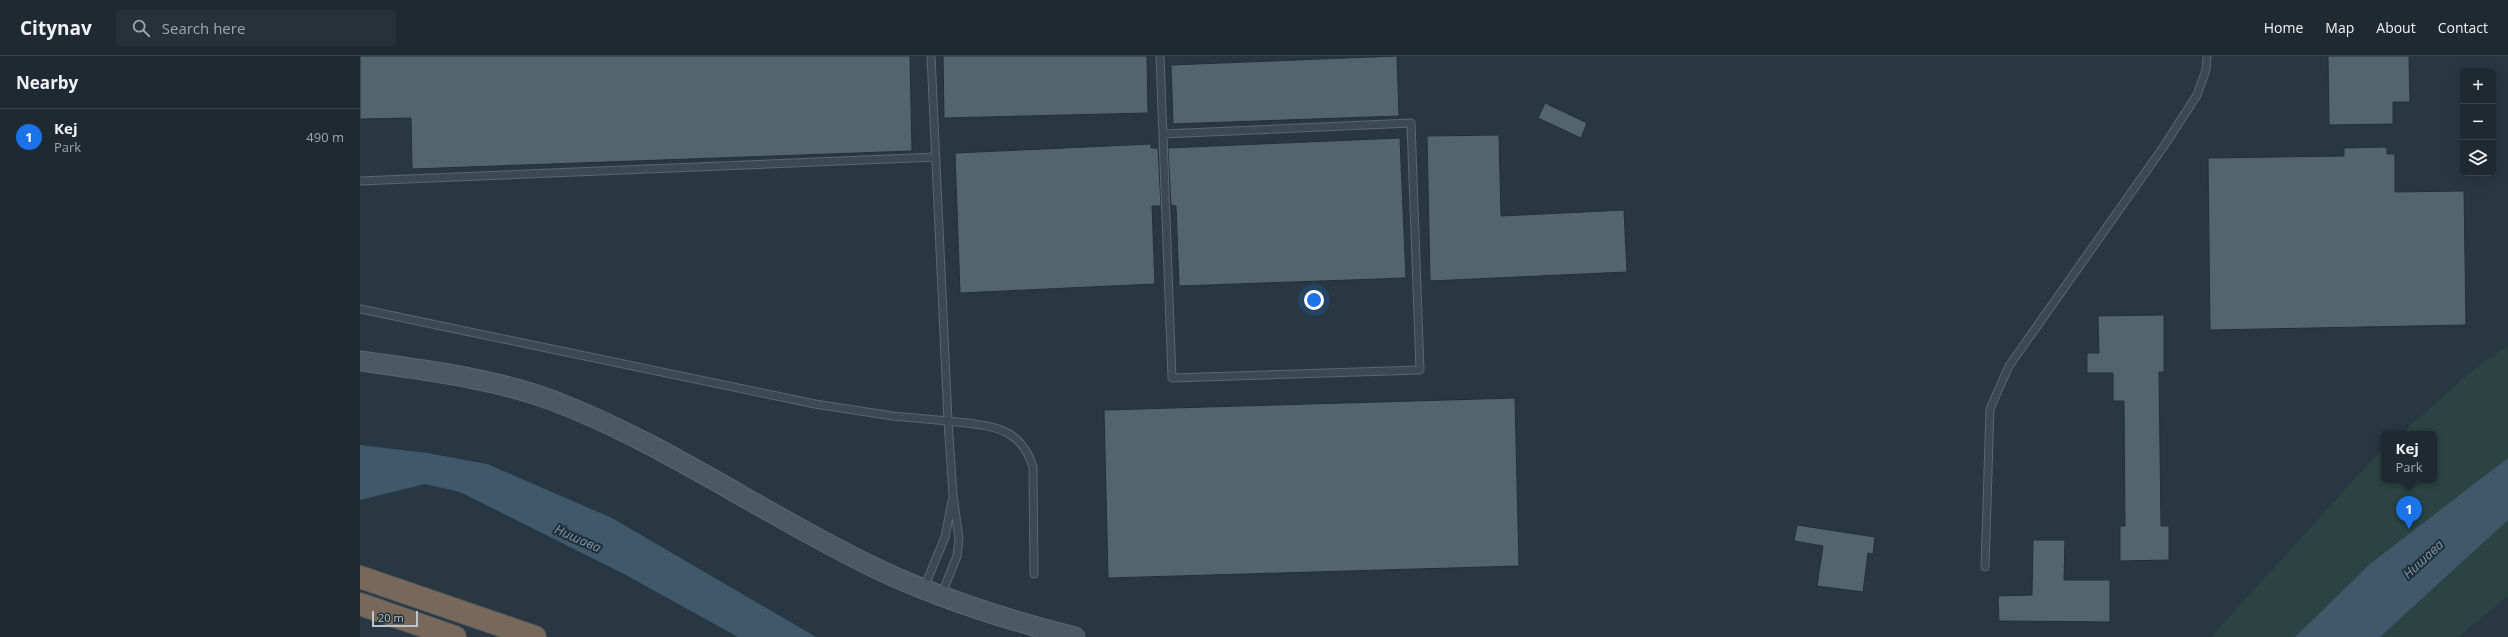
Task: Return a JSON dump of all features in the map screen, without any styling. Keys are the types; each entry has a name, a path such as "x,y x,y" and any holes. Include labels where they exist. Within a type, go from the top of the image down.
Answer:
{"highway":[{"path":"360,577 535,637"},
{"path":"360,604 455,637"}],"main road":[{"path":"360,361 464,377 499,385 553,401 639,440 748,498 822,541 923,590 984,613 1075,637"}],"lane":[{"path":"931,56 948,421 953,495 958,526 957,556 941,598"},
{"path":"1160,56 1172,378 1420,370 1411,123 1163,134"},
{"path":"1985,567 1990,409 2006,373 2197,95 2206,70 2207,56"},
{"path":"360,182 936,157"},
{"path":"360,309 815,404 893,416 948,421 996,428 1014,436 1028,450 1033,467 1034,574"},
{"path":"923,590 945,537 953,495"}],"green space":[{"path":"2508,346 2508,596 2458,637 2211,637 2381,452 2381,483 2437,483 2437,431 2404,431 2473,370"}],"water":[{"name":"Нишава","path":"360,445 427,453 487,464 612,518 816,637 738,637 624,574 460,492 425,484 360,500"},
{"name":"Нишава","path":"2508,458 2508,520 2380,637 2295,637 2371,563"}],"building":[{"path":"360,56 910,56 912,151 412,169 411,118 360,119"},
{"path":"943,56 1147,56 1148,113 944,118"},
{"path":"1397,56 1399,116 1173,124 1171,65"},
{"path":"2328,56 2409,56 2410,102 2393,102 2393,124 2329,125"},
{"path":"1545,103 1587,123 1581,138 1538,118"},
{"path":"1499,135 1501,216 1624,210 1627,272 1430,281 1427,136"},
{"path":"1400,138 1406,278 1179,286 1176,206 1171,205 1168,148"},
{"path":"1151,144 1151,148 1158,148 1161,206 1152,206 1155,284 960,293 955,153"},
{"path":"2387,147 2387,154 2395,154 2395,192 2464,191 2466,325 2210,330 2208,158 2344,156 2344,148"},
{"path":"2164,315 2164,372 2159,372 2161,526 2169,526 2169,560 2120,561 2120,526 2125,526 2124,401 2113,401 2113,373 2087,373 2087,353 2099,353 2098,316"},
{"path":"1515,398 1519,566 1108,578 1104,410"},
{"path":"1797,525 1875,537 1873,554 1868,553 1863,592 1817,586 1823,546 1794,541"},
{"path":"2033,540 2065,540 2064,580 2110,580 2110,622 1999,621 1998,596 2032,595"}],"place":[{"name":"Кеј","path":"2409,529"}]}
